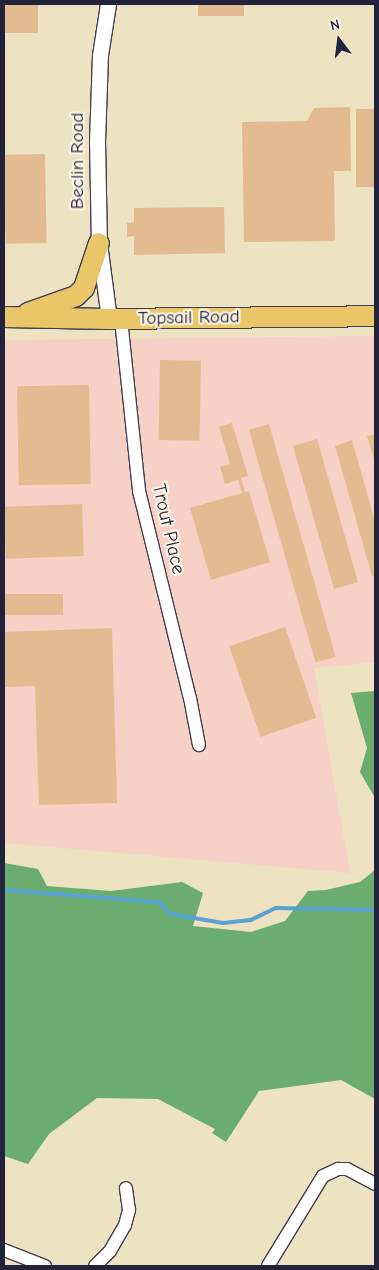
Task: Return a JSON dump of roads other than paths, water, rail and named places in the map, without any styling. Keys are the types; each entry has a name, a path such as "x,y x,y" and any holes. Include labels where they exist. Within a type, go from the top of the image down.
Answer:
{"main road":[{"path":"10,317 76,296 90,276 99,243"},
{"name":"Topsail Road","path":"10,317 115,319 375,316"}],"street":[{"name":"Beclin Road","path":"108,4 100,55 97,141 99,243 115,319"},
{"name":"Trout Place","path":"115,319 139,491 190,698 199,745"},
{"path":"268,1266 323,1176 338,1169 347,1169 375,1184"},
{"path":"95,1266 110,1251 125,1225 129,1210 126,1188"},
{"path":"4,1250 45,1266"}],"waterway":[{"path":"4,890 159,902 170,914 223,923 251,920 276,908 375,910"}]}
